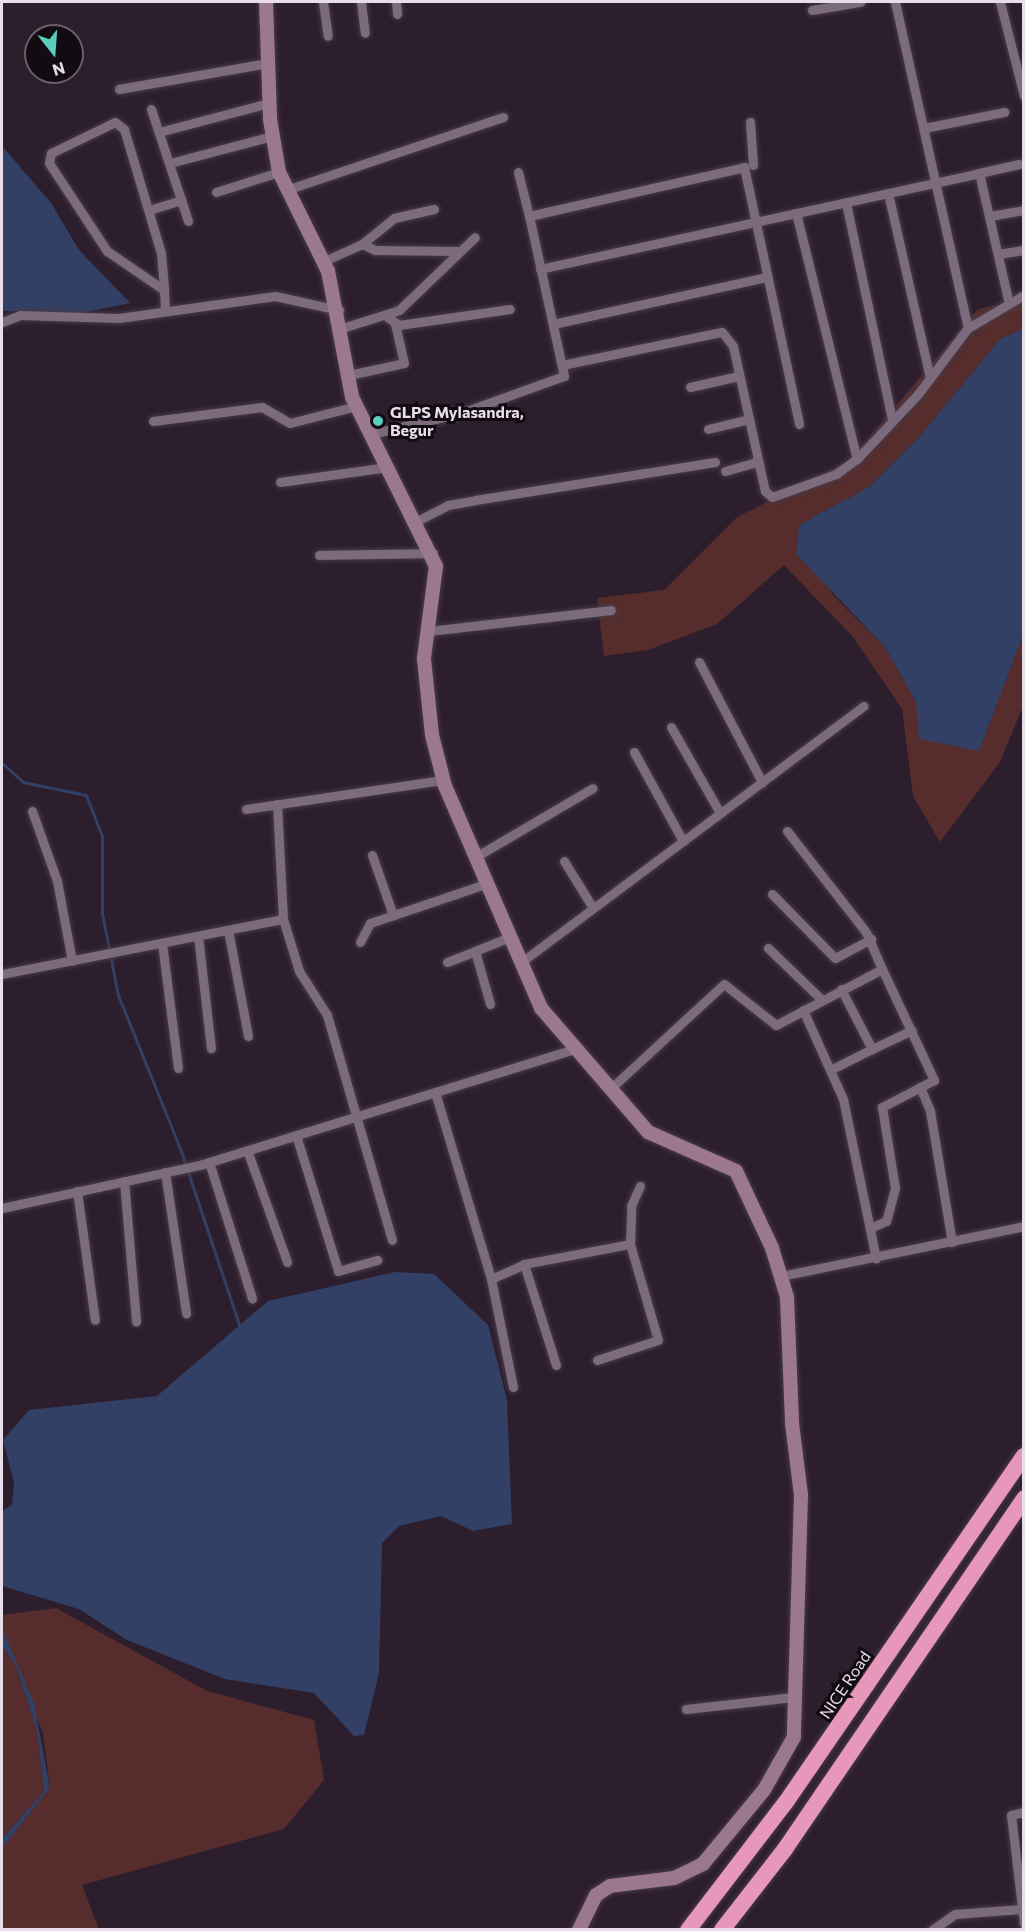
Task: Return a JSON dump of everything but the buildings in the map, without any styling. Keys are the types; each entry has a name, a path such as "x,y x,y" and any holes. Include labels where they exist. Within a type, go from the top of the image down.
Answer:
{"highway":[{"name":"NICE Road","path":"688,1929 786,1802 1023,1456"},
{"path":"722,1929 791,1840 1023,1498"}],"street":[{"path":"266,2 269,103 279,172 286,190 324,261 339,310 348,375 357,406 433,553 435,592 429,631 426,696 443,780 541,1008 609,1090 663,1143 736,1171 781,1276 791,1326 792,1423 801,1495 793,1697 794,1737 764,1790 704,1864 674,1878 610,1886 596,1895 579,1929"},
{"path":"323,2 328,36"},
{"path":"361,2 365,33"},
{"path":"396,2 397,14"},
{"path":"812,10 823,5 860,2"},
{"path":"895,2 968,328"},
{"path":"1000,2 1023,96"},
{"path":"118,89 268,63"},
{"path":"159,132 269,103"},
{"path":"151,110 188,221"},
{"path":"924,128 1004,112"},
{"path":"286,190 503,117"},
{"path":"750,122 753,165"},
{"path":"164,290 107,251 49,157 120,123 161,253 164,290 165,308"},
{"path":"170,163 272,136"},
{"path":"540,269 1019,164"},
{"path":"529,216 744,167 799,424"},
{"path":"216,192 279,172"},
{"path":"371,434 556,383 564,376 518,172"},
{"path":"979,173 1008,300"},
{"path":"888,193 930,378"},
{"path":"149,210 181,200"},
{"path":"846,203 892,419"},
{"path":"324,261 362,244 394,218 434,209"},
{"path":"990,216 1023,210"},
{"path":"796,213 857,459"},
{"path":"342,328 385,315 414,299 457,250 475,237"},
{"path":"362,244 375,250 457,250"},
{"path":"998,254 1023,250"},
{"path":"553,324 766,277"},
{"path":"562,365 722,332 730,340 759,461 771,497 836,474 857,459 930,378 968,328 1008,300 1023,295"},
{"path":"2,321 20,315 119,318 165,308 275,296 339,310"},
{"path":"395,324 510,309"},
{"path":"348,375 404,363 395,324 385,315"},
{"path":"690,387 739,376"},
{"path":"153,421 262,407 290,423 357,406"},
{"path":"708,429 749,418"},
{"path":"725,471 759,461"},
{"path":"417,521 466,501 715,462"},
{"path":"280,482 388,467"},
{"path":"319,555 433,553"},
{"path":"429,631 611,610"},
{"path":"699,662 762,782"},
{"path":"520,963 863,706"},
{"path":"671,728 720,813"},
{"path":"634,752 683,841"},
{"path":"246,809 443,780"},
{"path":"477,856 593,788"},
{"path":"277,804 283,919 298,971 327,1015 392,1240"},
{"path":"32,811 57,881 72,961"},
{"path":"787,831 871,939 882,969 934,1080 882,1107 895,1188 886,1221 870,1228"},
{"path":"372,855 393,915"},
{"path":"564,861 593,908"},
{"path":"360,942 370,923 488,882"},
{"path":"772,894 835,958 871,939"},
{"path":"2,974 283,919"},
{"path":"228,930 248,1036"},
{"path":"198,936 211,1048"},
{"path":"447,962 510,937"},
{"path":"162,943 178,1068"},
{"path":"768,948 822,1000"},
{"path":"475,951 490,1004"},
{"path":"609,1090 724,984 776,1026 840,989 882,969"},
{"path":"840,989 872,1049"},
{"path":"803,1010 832,1069 876,1259"},
{"path":"832,1069 912,1030"},
{"path":"2,1208 209,1162 575,1049"},
{"path":"920,1087 930,1111 952,1242"},
{"path":"435,1092 491,1279 513,1387"},
{"path":"296,1135 338,1270 377,1260"},
{"path":"247,1150 287,1263"},
{"path":"209,1162 252,1298"},
{"path":"165,1172 186,1313"},
{"path":"124,1181 136,1321"},
{"path":"597,1360 658,1340 658,1325 630,1244 631,1206 640,1186"},
{"path":"77,1191 95,1320"},
{"path":"781,1276 876,1259 1023,1226"},
{"path":"491,1279 524,1264 630,1244"},
{"path":"524,1264 556,1365"},
{"path":"686,1709 793,1697"},
{"path":"1023,1812 1011,1815 1023,1924"},
{"path":"932,1929 955,1914 1021,1909"}],"shaded area":[{"path":"1023,299 1023,329 1000,339 921,435 869,487 799,525 832,594 885,647 916,702 979,751 1023,635 1023,706 1000,762 940,842 913,796 902,709 853,637 784,565 717,624 648,650 604,656 597,598 664,590 737,517 849,461 978,309"},
{"path":"56,1608 207,1691 314,1720 324,1780 284,1829 82,1885 99,1929 2,1929 2,1848 50,1788 43,1734 2,1628 2,1615"},
{"path":"2,1646 16,1666 37,1731 44,1791 2,1839"}],"water":[{"path":"2,146 51,203 79,250 130,303 82,313 2,311"},
{"path":"1023,329 1023,635 979,751 919,739 916,702 885,647 796,554 799,525 869,487 921,435 1000,339"},
{"path":"395,1272 434,1274 488,1325 507,1400 512,1524 473,1531 441,1516 399,1526 382,1543 379,1673 364,1735 354,1736 314,1693 225,1679 127,1640 79,1609 2,1586 2,1511 12,1505 14,1483 3,1440 29,1410 157,1396 268,1301"},
{"path":"2,1628 34,1703 50,1788 2,1848 2,1839 44,1791 37,1731 16,1666 2,1646"}],"waterway":[{"path":"2,763 23,782 86,795 102,836 102,913 118,995 181,1151 240,1327"}],"place":[{"name":"GLPS Mylasandra, Begur","path":"378,421"}]}
